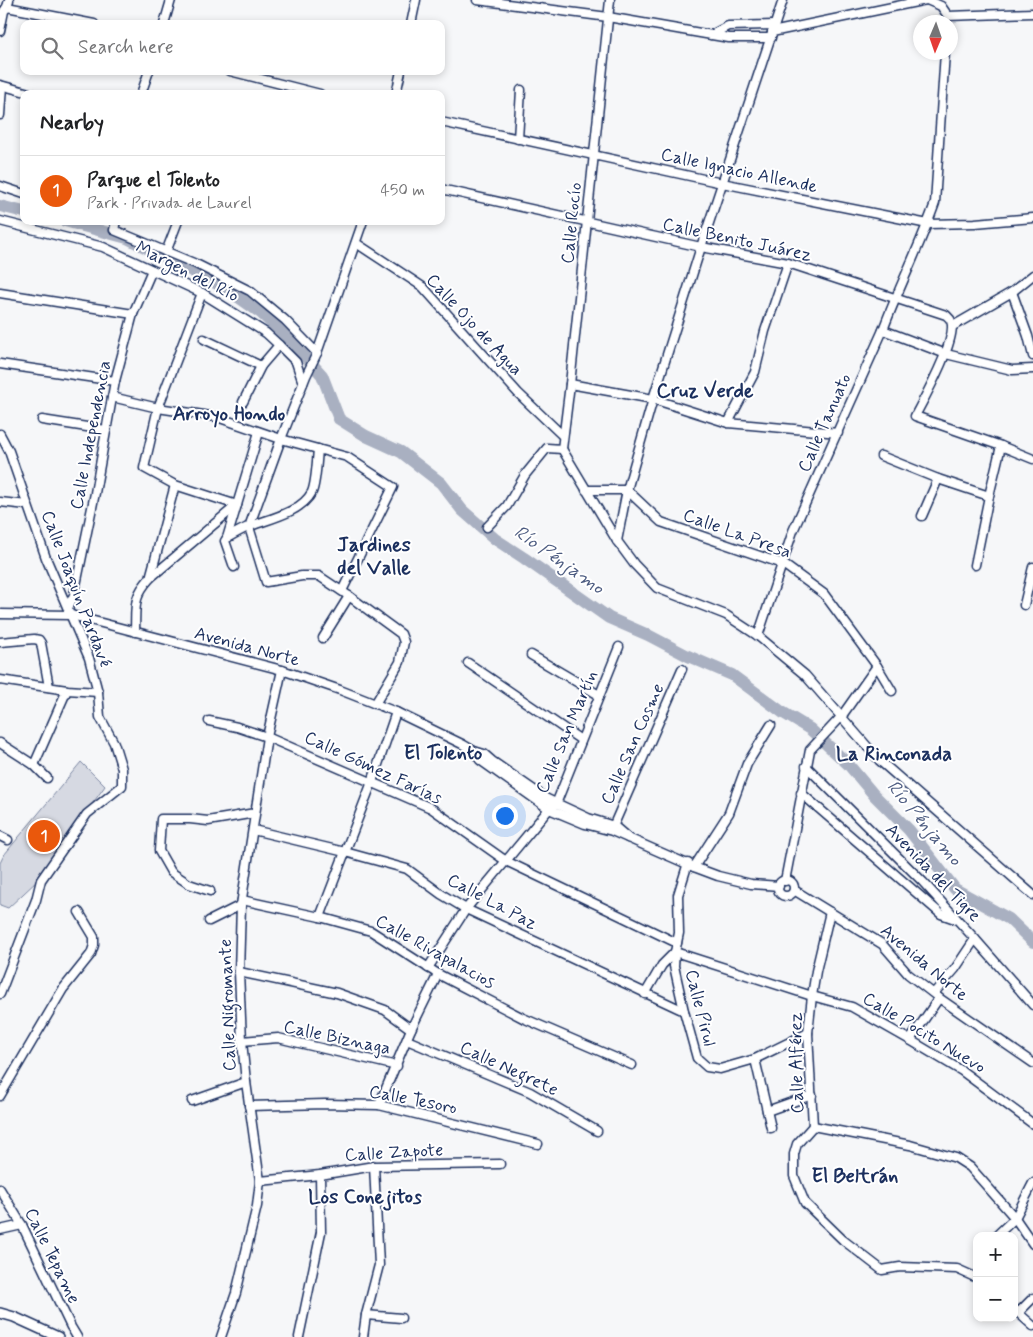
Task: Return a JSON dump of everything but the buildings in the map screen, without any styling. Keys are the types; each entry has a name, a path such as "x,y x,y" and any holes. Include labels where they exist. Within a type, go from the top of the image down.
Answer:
{"street":[{"path":"165,20 172,0"},
{"path":"412,20 416,0"},
{"path":"477,0 608,18 728,38 772,32 927,0 941,6 946,15"},
{"name":"Calle Rocío","path":"562,449 610,0"},
{"path":"619,544 628,490 653,399 782,0"},
{"path":"0,31 7,6 75,20"},
{"path":"958,19 1032,15"},
{"path":"711,35 728,26 772,32"},
{"name":"Calle Tanuato","path":"758,636 793,531 883,330 935,203 944,60"},
{"path":"142,90 148,75"},
{"path":"246,75 304,90"},
{"path":"397,90 400,75"},
{"path":"0,115 1,85 20,90"},
{"path":"518,139 521,90"},
{"name":"Calle Ignacio Allende","path":"445,123 722,183 928,224 975,223 1033,218"},
{"path":"0,186 20,193"},
{"name":"Calle Benito Juárez","path":"445,190 701,247 788,263 946,315 951,320 952,326"},
{"name":"Margen del Río","path":"0,221 103,247 202,293 266,333 296,362 305,380"},
{"path":"115,225 166,252 196,264 250,291 285,320 317,353"},
{"path":"166,252 176,225"},
{"path":"362,225 317,353 281,439 249,527 266,582 302,576 319,576 400,634 404,642 400,662 376,704"},
{"name":"Calle Ojo de Agua","path":"356,243 423,287 518,393 563,436"},
{"path":"728,423 755,372 765,331 788,263"},
{"name":"Calle Independencia","path":"70,612 95,493 115,381 132,314 152,270"},
{"path":"1033,275 1012,292 952,326 946,354 915,416 1033,459"},
{"path":"1012,292 1030,336 1033,356"},
{"path":"0,293 132,314"},
{"path":"202,293 158,408 144,468 174,485 237,505"},
{"path":"883,330 946,354 1012,370 1033,369"},
{"path":"204,340 261,366"},
{"path":"242,402 261,366 279,345"},
{"path":"0,364 115,381"},
{"path":"570,384 653,399 728,423 838,433"},
{"path":"112,397 158,408 217,417 281,439 347,457 393,487 323,638"},
{"path":"42,420 106,430"},
{"path":"234,567 226,539 259,432"},
{"name":"Calle Joaquín Pardavé","path":"0,434 8,451 46,558 89,658 98,692 100,717 114,743 122,769 122,786 87,814 41,880 36,900 0,994"},
{"path":"975,565 1001,446"},
{"path":"487,526 506,506 525,475 547,448 562,449 619,544 634,564 657,588 726,615 758,636 805,675 879,760 1033,895"},
{"path":"226,539 249,527 279,517 308,498 313,490 318,449"},
{"path":"881,456 938,479 989,496"},
{"path":"922,516 938,479"},
{"path":"150,578 174,485"},
{"path":"586,490 628,490"},
{"name":"Calle La Presa","path":"628,490 661,522 783,564 824,594 877,666 892,691"},
{"path":"0,502 27,505"},
{"path":"135,632 136,598 150,578 237,505"},
{"path":"1024,604 1033,566"},
{"name":"Avenida Norte","path":"0,614 70,612 135,632 282,670 396,712 462,744 474,751 480,760 552,806 585,824 613,829 628,838 718,876 743,882 782,883"},
{"path":"0,642 39,640 48,687"},
{"name":"Calle San Martín","path":"428,968 466,909 552,806 619,647"},
{"path":"531,655 599,695"},
{"path":"468,663 581,740"},
{"path":"782,883 791,882 794,885 794,890 790,895 786,896 779,891 810,750 840,717 877,666"},
{"name":"Calle San Cosme","path":"613,829 682,669"},
{"name":"Calle Nigromante","path":"222,1337 236,1293 257,1206 260,1181 246,1082 239,972 242,903 267,737 282,670"},
{"path":"0,680 67,690 98,692"},
{"path":"34,765 67,690"},
{"path":"320,917 372,782 396,712"},
{"name":"Calle Gómez Farías","path":"209,721 238,727 267,737 431,808 506,861 677,942"},
{"name":"Calle Pirul","path":"754,1059 720,1069 707,1067 697,1058 674,966 679,933 678,895 691,865 729,813 747,764 771,725"},
{"path":"0,743 34,765 46,778"},
{"name":"Avenida del Tigre","path":"806,766 923,882 1033,1005"},
{"path":"801,793 941,914 957,920"},
{"path":"210,891 190,884 171,872 160,850 161,819 208,821 255,814"},
{"name":"Calle La Paz","path":"253,830 407,869 441,894 466,909 684,1011"},
{"path":"0,836 8,840"},
{"name":"Avenida Norte","path":"794,890 882,944 908,974 936,996 1033,1063"},
{"path":"209,921 242,903"},
{"name":"Calle Rivapalacios","path":"242,903 320,917 372,931 438,974 523,1018 632,1065"},
{"path":"0,1096 63,989 91,954 94,937 80,912"},
{"name":"Calle Alférez","path":"813,1126 808,1033 816,971 830,912"},
{"path":"910,1040 936,996 975,939"},
{"path":"645,994 662,965 675,952"},
{"name":"Calle Pocito Nuevo","path":"675,952 852,1007 962,1071 1033,1124"},
{"path":"239,972 337,992 385,1010 411,1029"},
{"path":"380,1105 411,1029 438,974"},
{"path":"771,1128 754,1059 808,1033"},
{"name":"Calle Biznaga","path":"242,1041 278,1038 397,1066"},
{"name":"Calle Negrete","path":"407,1040 530,1092 597,1131"},
{"path":"192,1101 246,1082"},
{"path":"767,1111 812,1095"},
{"name":"Calle Tesoro","path":"249,1106 380,1105 538,1144"},
{"path":"975,1277 957,1269 900,1267 882,1270 843,1240 805,1203 794,1176 794,1154 797,1144 813,1126 910,1145 956,1158 970,1167 1015,1218 1033,1244"},
{"name":"Calle Zapote","path":"260,1181 320,1175 374,1166 500,1164"},
{"path":"363,1337 366,1315 379,1265 374,1166"},
{"path":"299,1337 321,1232 320,1175"},
{"path":"1000,1232 1015,1218 1033,1184"},
{"name":"Calle Tepame","path":"0,1189 22,1225 77,1337"},
{"path":"0,1230 22,1225"},
{"path":"1018,1309 1033,1298"},
{"path":"1018,1311 1033,1326"},
{"path":"0,1313 14,1317 58,1337"},
{"path":"366,1315 401,1318"}],"shaded area":[{"path":"81,762 105,786 38,880 8,908 0,905 0,863 4,855"}],"waterway":[{"name":"Río Pénjamo","path":"0,206 20,211"},
{"name":"Río Pénjamo","path":"80,225 127,238 227,289 261,313 291,341 322,375 339,419 366,436 401,452 441,483 462,510 495,539 609,618 732,675 782,712 810,729 848,764 874,795 909,830 955,889 1009,919 1033,942"}],"place":[{"name":"Parque el Tolento","path":"44,836"}],"district":[{"name":"Cruz Verde","path":"705,391"},
{"name":"Arroyo Hondo","path":"229,414"},
{"name":"Jardines del Valle","path":"374,556"},
{"name":"El Tolento","path":"443,753"},
{"name":"La Rinconada","path":"894,754"},
{"name":"El Beltrán","path":"855,1176"},
{"name":"Los Conejitos","path":"365,1197"}]}
